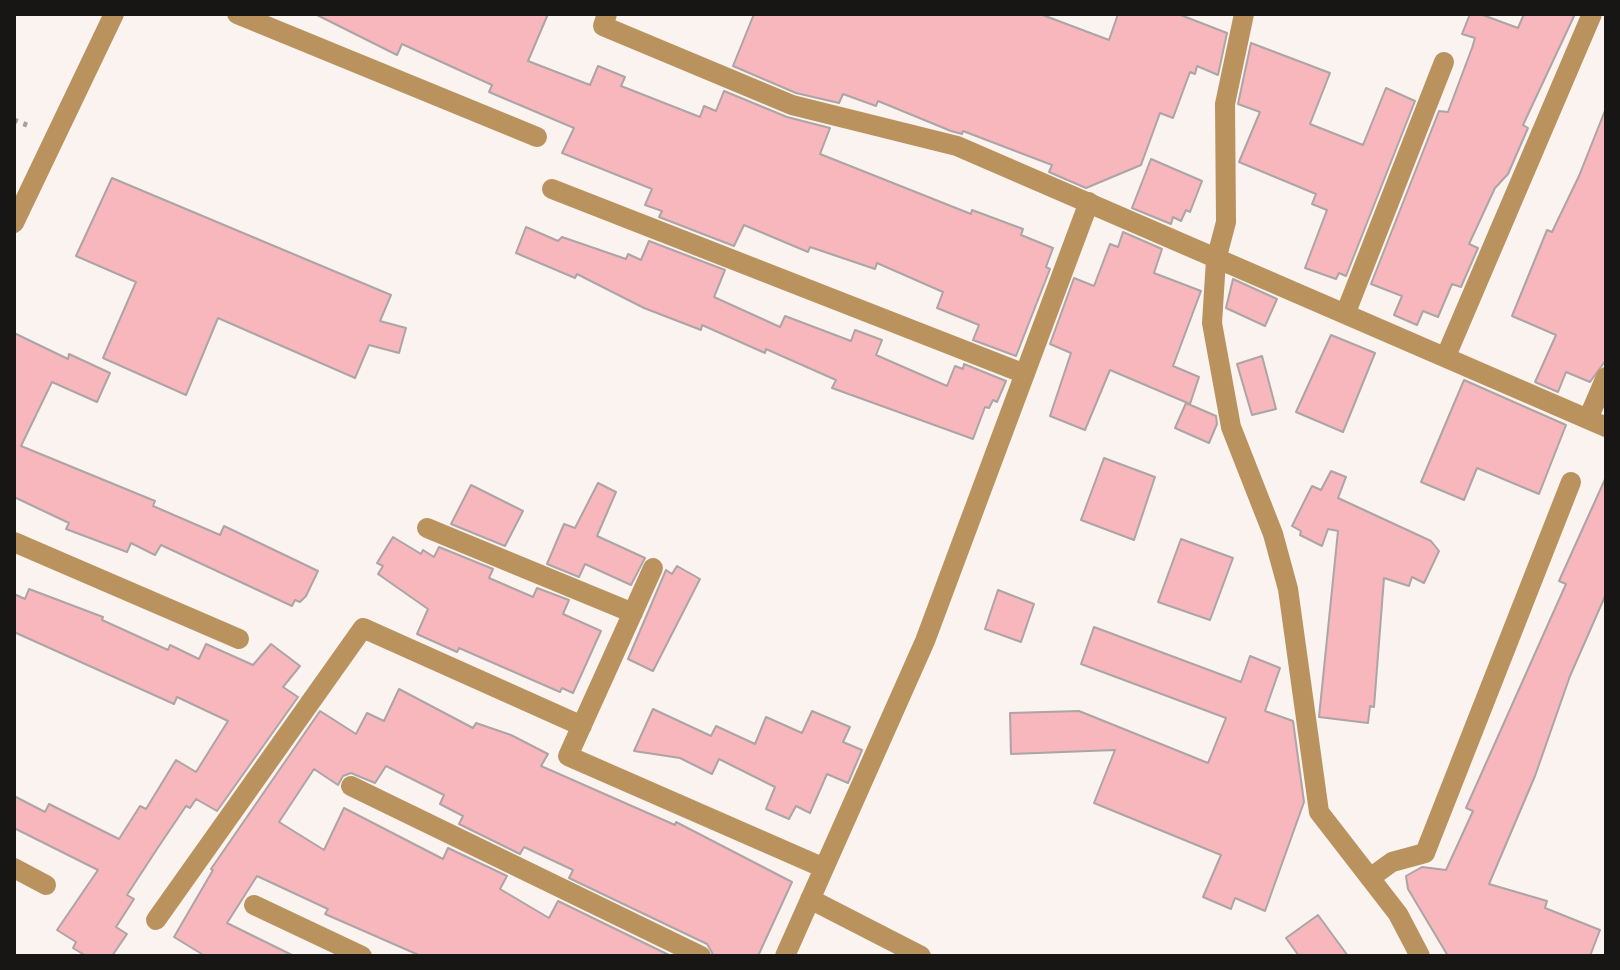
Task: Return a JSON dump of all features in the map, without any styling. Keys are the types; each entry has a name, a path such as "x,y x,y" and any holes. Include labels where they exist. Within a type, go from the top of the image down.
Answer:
{"street":[{"path":"14,223 114,14"},
{"path":"237,14 537,137"},
{"path":"607,14 603,26 792,105 957,146 1597,423 1606,377"},
{"path":"1244,14 1225,104 1226,222 1216,260 1212,323 1231,427 1273,534 1288,589 1319,812 1398,914 1420,956"},
{"path":"1446,356 1592,14"},
{"path":"1346,312 1444,62"},
{"path":"552,189 1025,374"},
{"path":"785,956 925,641 1089,202"},
{"path":"1370,878 1392,862 1425,853 1571,482"},
{"path":"427,528 633,613"},
{"path":"14,542 239,639"},
{"path":"653,568 568,756 824,868"},
{"path":"156,920 363,628 582,726"},
{"path":"351,786 701,956"},
{"path":"14,868 46,885"},
{"path":"810,899 921,956"},
{"path":"254,905 362,956"}],"building":[{"path":"315,14 548,14 528,61 590,85 598,66 625,77 621,86 700,117 704,106 716,111 724,91 787,117 830,128 820,154 971,214 972,210 1023,229 1021,235 1053,248 1046,267 1050,269 1016,356 973,340 979,325 937,308 943,292 877,263 875,269 810,247 808,252 744,225 734,246 659,217 662,211 645,205 652,189 562,153 574,128 489,92 492,85 402,44 397,55"},
{"path":"754,14 1040,14 1109,40 1118,14 1178,14 1227,33 1218,75 1197,66 1195,74 1190,72 1173,118 1160,113 1141,165 1086,188 1049,172 1052,165 963,131 962,134 951,131 878,101 876,106 843,94 839,103 796,93 733,66"},
{"path":"1470,14 1480,14 1518,28 1524,14 1575,14 1523,125 1528,128 1508,174 1495,188 1469,244 1478,248 1461,287 1452,284 1438,317 1423,311 1417,325 1394,315 1402,296 1371,284 1439,111 1448,112 1472,48 1475,38 1462,34"},
{"path":"1251,43 1330,73 1310,124 1363,145 1386,88 1415,101 1346,276 1339,273 1336,279 1305,268 1327,210 1312,204 1316,194 1239,162 1260,112 1238,104"},
{"path":"1606,108 1606,360 1590,382 1566,372 1558,392 1535,382 1556,335 1512,316 1547,230 1552,232"},
{"path":"1151,159 1202,181 1190,212 1186,210 1181,221 1173,217 1171,224 1132,208"},
{"path":"112,178 391,295 380,321 406,328 399,353 369,345 355,378 218,318 186,395 103,358 136,282 76,256"},
{"path":"526,227 558,241 562,237 626,259 628,254 641,260 649,241 725,270 714,297 780,327 785,316 851,341 855,330 882,340 876,355 947,386 955,366 963,369 964,364 1006,381 997,402 993,400 989,408 985,407 973,439 832,388 836,380 766,349 765,353 702,325 701,330 644,308 577,274 575,278 516,253"},
{"path":"1123,232 1162,249 1154,273 1201,291 1173,366 1199,377 1190,404 1110,370 1085,430 1050,416 1071,353 1050,344 1074,278 1094,286 1110,244 1118,247"},
{"path":"1233,279 1277,299 1265,326 1226,308"},
{"path":"14,333 68,359 69,354 110,373 97,402 52,382 21,446 155,501 153,506 220,535 224,526 318,571 306,596 300,602 295,600 292,606 161,545 155,555 131,543 127,552 66,529 69,523 14,497"},
{"path":"1331,335 1375,353 1343,432 1296,412"},
{"path":"1262,356 1276,409 1252,415 1237,364"},
{"path":"1464,380 1566,425 1539,494 1477,468 1464,500 1421,482"},
{"path":"1186,403 1216,416 1217,424 1209,443 1175,428"},
{"path":"1104,458 1155,477 1134,540 1081,520"},
{"path":"1331,471 1346,477 1338,498 1431,541 1439,551 1424,583 1412,577 1409,586 1384,578 1374,707 1370,706 1368,723 1319,717 1338,531 1328,529 1322,546 1300,535 1301,531 1292,526 1312,486 1321,490"},
{"path":"1606,477 1606,594 1570,676 1535,776 1489,884 1547,901 1545,908 1600,930 1590,956 1448,956 1408,889 1406,876 1422,867 1446,870 1473,811 1466,808 1566,584 1559,581"},
{"path":"598,483 616,492 597,536 645,558 631,585 585,564 579,577 547,564 564,524 575,528"},
{"path":"471,485 523,511 505,546 451,524"},
{"path":"393,537 421,554 423,550 434,557 439,547 493,569 489,578 533,597 537,588 569,600 563,614 601,631 573,693 562,688 560,692 459,648 457,652 417,634 428,609 378,574 383,566 377,563"},
{"path":"1181,539 1233,558 1210,620 1158,602"},
{"path":"677,566 700,579 653,671 628,659 666,570 672,574"},
{"path":"29,589 103,617 102,620 168,650 170,645 199,659 206,644 253,665 271,644 300,666 283,687 298,697 217,811 196,799 190,808 186,806 127,895 134,899 116,927 127,934 112,956 86,956 73,948 76,942 57,930 98,870 14,828 14,796 45,812 49,804 119,839 140,806 146,809 176,760 196,772 228,721 177,697 174,704 14,632 14,594 25,599"},
{"path":"998,590 1034,604 1021,642 985,629"},
{"path":"1094,627 1241,682 1250,656 1280,668 1265,711 1293,721 1304,802 1265,911 1235,898 1231,909 1203,897 1221,855 1094,803 1115,750 1011,754 1010,713 1079,711 1208,763 1226,718 1081,664"},
{"path":"399,689 473,728 476,723 511,735 548,754 541,766 675,825 676,822 792,882 758,956 714,956 707,944 569,878 573,870 524,847 520,854 459,824 463,816 440,804 444,795 386,766 375,783 351,773 343,776 338,785 314,769 279,822 324,850 344,808 443,859 448,848 507,876 500,889 549,918 558,901 671,956 421,956 325,914 328,909 257,876 227,923 294,956 205,956 174,937 211,869 320,711 356,734 367,713 384,721"},
{"path":"653,709 711,736 716,726 755,744 766,717 802,733 812,711 850,727 843,742 862,750 848,783 827,774 810,813 796,806 789,819 766,809 775,787 719,759 712,774 680,758 634,751"},
{"path":"1318,915 1348,956 1299,956 1286,938"}]}
